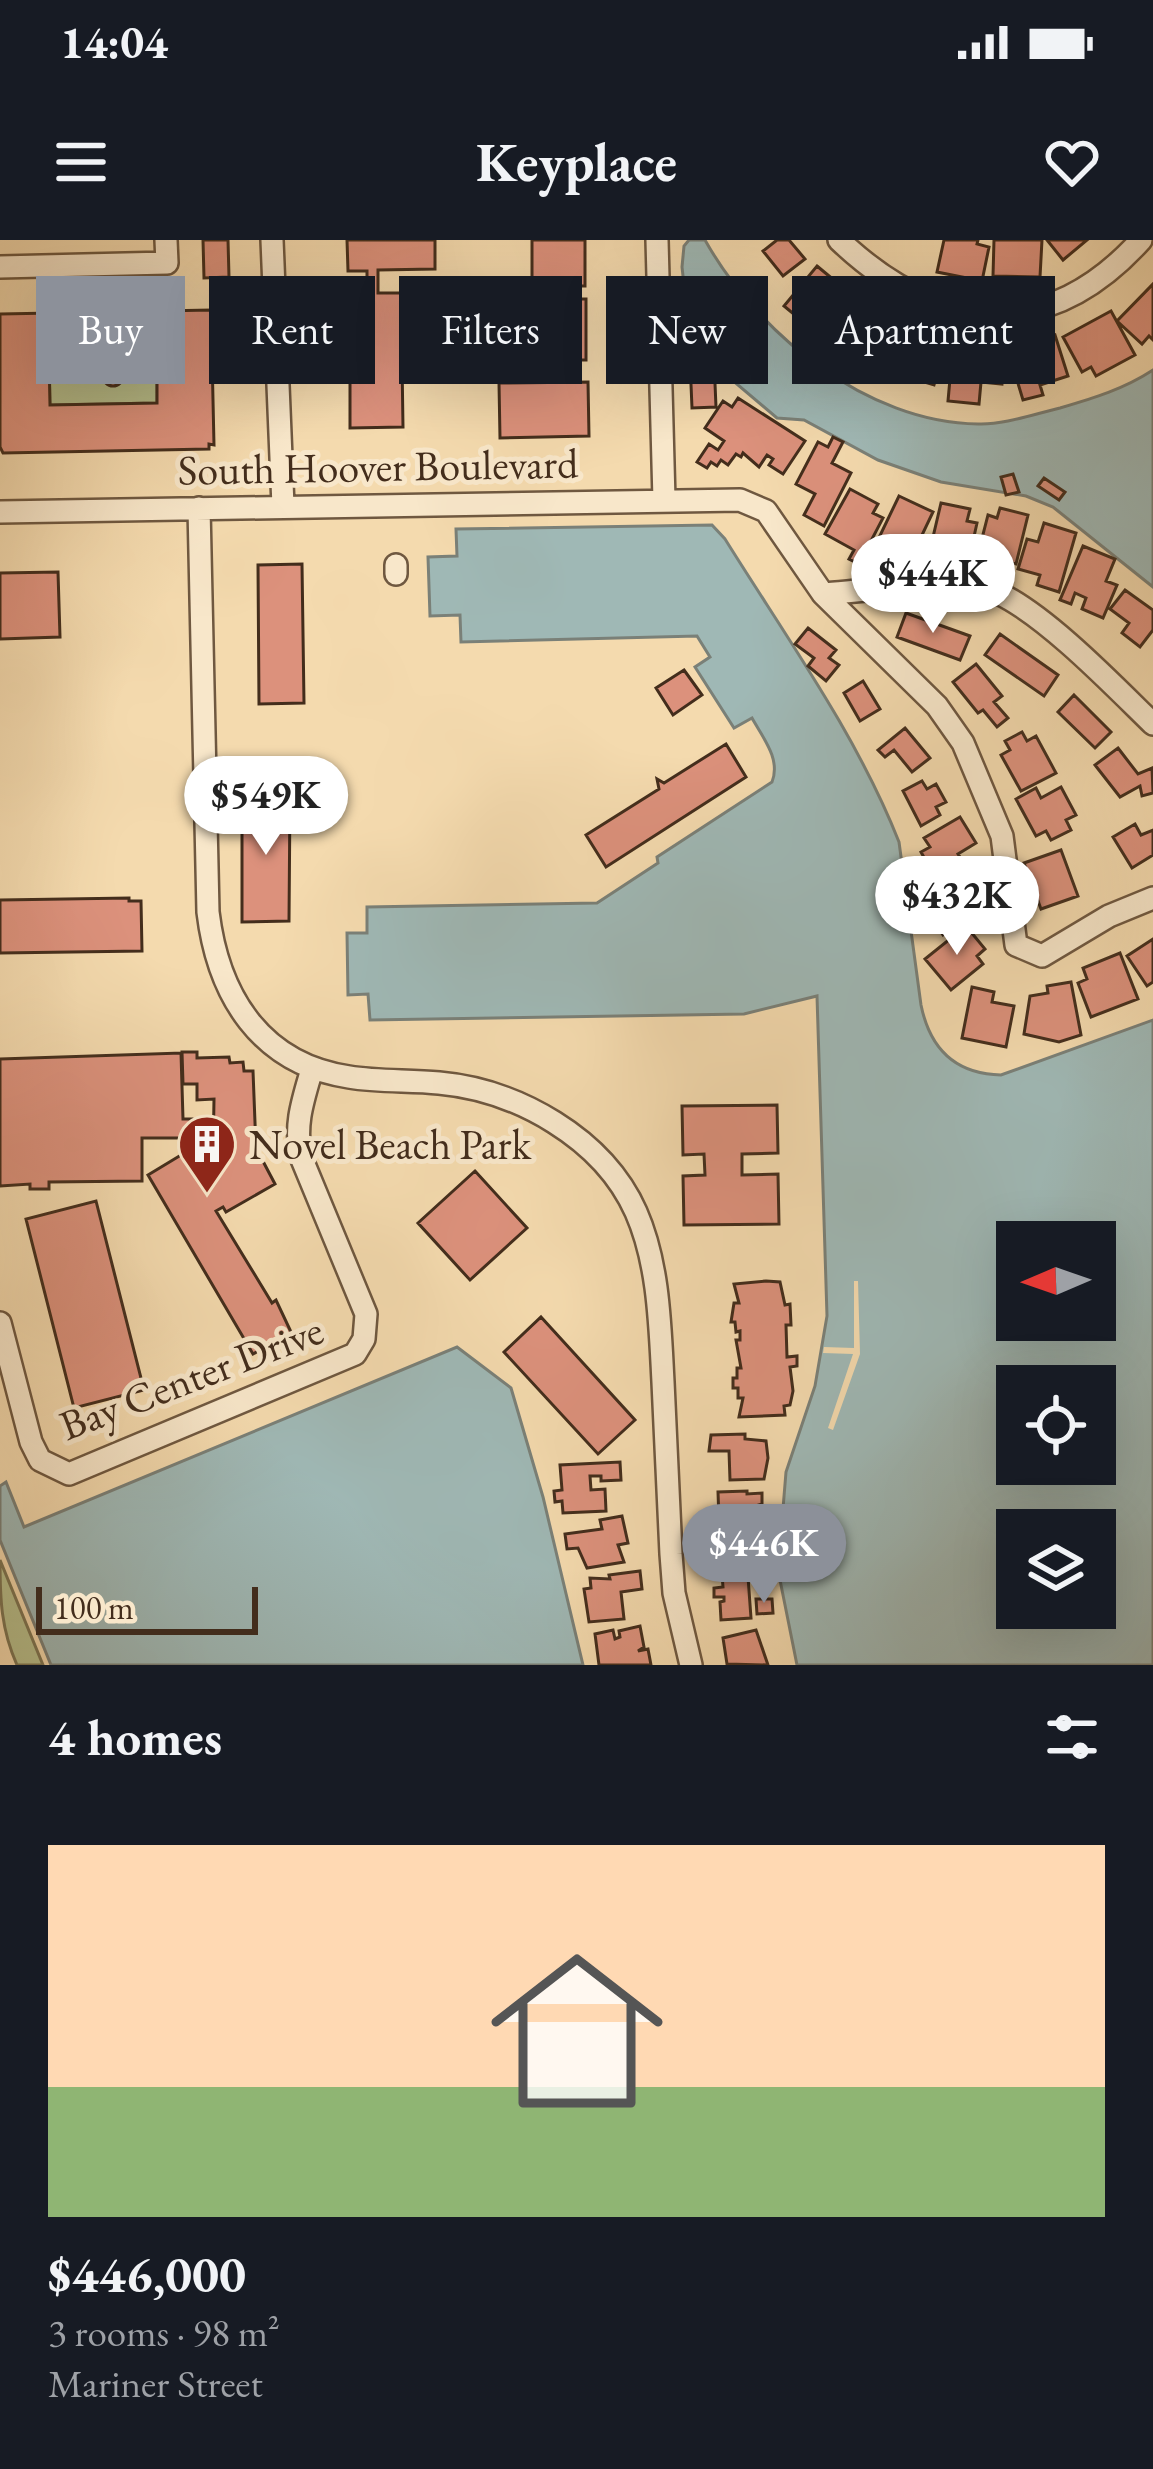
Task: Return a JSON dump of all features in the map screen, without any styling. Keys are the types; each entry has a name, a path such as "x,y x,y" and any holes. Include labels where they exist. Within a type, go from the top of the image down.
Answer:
{"street":[{"path":"272,240 283,506"},
{"path":"657,240 664,500"},
{"path":"839,240 917,299 955,310 997,314 1034,309 1071,296 1105,274 1141,240"},
{"path":"0,267 166,251"},
{"name":"South Hoover Boulevard","path":"0,512 740,500 766,511 823,594"},
{"path":"199,508 208,912 223,981 248,1021 281,1051 312,1069 348,1077 441,1083 514,1100 577,1139 625,1193 635,1210 655,1285 670,1554 691,1665"},
{"path":"823,594 941,588 998,593 1041,623 1153,724"},
{"path":"823,594 937,706 963,743 1002,836 1016,946 1042,956 1109,916 1153,898"},
{"name":"Bay Center Drive","path":"0,1323 31,1442 40,1460 69,1474 355,1354 364,1339 366,1314 297,1137 312,1069"}],"green space":[{"path":"50,384 157,384 157,403 50,405"},
{"path":"0,1560 43,1665 17,1665 2,1614"}],"water":[{"path":"689,240 705,240 728,276 683,276 684,246"},
{"path":"768,322 792,345 792,384 848,384 896,408 937,420 978,424 1019,419 1108,392 1153,370 1153,587 1053,507 1026,496 941,482 878,460 804,420 777,418 737,384 768,384"},
{"path":"712,525 819,687 882,802 899,842 921,1005 938,1046 970,1070 1001,1075 1153,1020 1153,1665 797,1665 778,1570 786,1472 815,1386 827,1316 817,996 744,1014 370,1020 368,994 348,995 347,933 367,933 367,907 597,903 658,863 657,857 772,782 770,749 752,718 734,728 695,667 710,657 697,636 461,642 460,615 430,616 428,557 457,556 456,529"},
{"path":"457,1347 511,1388 583,1665 51,1665 0,1540 0,1486 6,1482 24,1527"}],"pier":[{"path":"854,1281 858,1281 860,1354 833,1430 828,1428 853,1354 823,1353 824,1347 854,1348"}],"building":[{"path":"203,240 228,240 229,276 204,278"},
{"path":"347,240 435,240 435,269 378,270 378,293 399,293 403,427 350,428 350,384 375,384 375,276 348,271"},
{"path":"532,240 585,240 585,286 582,276 532,276"},
{"path":"777,240 789,240 805,259 783,276 763,251"},
{"path":"944,240 978,240 977,244 989,247 983,276 937,272"},
{"path":"994,240 1042,240 1040,276 993,276"},
{"path":"1047,240 1087,240 1063,260"},
{"path":"817,266 829,276 809,276"},
{"path":"1153,284 1153,340 1149,336 1142,344 1117,321"},
{"path":"582,299 586,299 586,360 582,360"},
{"path":"185,310 209,310 214,445 209,444 209,449 3,453 0,314 36,313 36,384 50,384 50,405 157,403 157,384 185,384"},
{"path":"1111,311 1135,355 1096,376 1091,367 1082,372 1063,337"},
{"path":"1055,335 1068,376 1055,380"},
{"path":"588,382 589,436 500,438 499,384"},
{"path":"691,384 715,384 716,407 692,408"},
{"path":"950,384 981,384 979,404 948,401"},
{"path":"1018,384 1043,384 1043,395 1023,400"},
{"path":"738,398 805,441 783,474 769,465 773,459 767,455 759,467 743,453 728,465 721,460 707,468 697,462 709,444 718,450 724,441 705,428 723,401 732,407"},
{"path":"833,437 843,442 832,463 851,473 824,526 804,515 815,494 796,484 818,442 828,447"},
{"path":"1013,474 1019,492 1006,495 1001,477"},
{"path":"1044,478 1065,492 1059,500 1038,486"},
{"path":"850,489 878,504 873,513 883,518 859,564 849,559 854,550 825,534"},
{"path":"899,496 933,512 913,554 890,543 885,553 874,548"},
{"path":"941,503 970,509 967,521 977,523 967,568 947,564 952,541 933,537"},
{"path":"1000,508 1028,515 1016,564 997,559 999,549 990,547 987,557 978,554 988,515 997,518"},
{"path":"1044,523 1076,533 1059,592 1037,585 1040,575 1018,569 1027,539 1038,542"},
{"path":"1083,546 1115,559 1106,581 1117,585 1103,618 1082,609 1086,598 1075,593 1071,604 1060,600"},
{"path":"302,564 304,703 259,704 258,565"},
{"path":"58,572 60,637 0,639 0,573"},
{"path":"1125,590 1153,610 1153,630 1140,647 1122,633 1129,623 1110,609"},
{"path":"906,613 970,636 960,660 897,637"},
{"path":"808,628 836,650 829,658 839,665 826,681 808,666 814,658 795,644"},
{"path":"1000,634 1058,675 1044,696 985,655"},
{"path":"976,664 1002,696 994,702 1008,718 997,727 983,710 978,713 953,682"},
{"path":"684,670 702,695 673,715 656,688"},
{"path":"863,681 880,709 860,721 844,693"},
{"path":"1074,695 1111,732 1095,748 1058,712"},
{"path":"905,728 930,758 912,772 894,750 885,757 878,750"},
{"path":"1022,732 1027,741 1036,736 1056,773 1021,791 1001,755 1010,750 1005,741"},
{"path":"726,744 746,777 606,867 586,835 659,789 657,779 664,783"},
{"path":"1118,748 1138,774 1152,768 1153,793 1142,796 1140,786 1120,797 1095,765"},
{"path":"922,781 927,789 936,784 946,802 936,807 940,815 921,826 903,791"},
{"path":"1061,787 1076,815 1066,820 1071,830 1051,840 1046,831 1036,836 1016,799 1036,788 1041,798"},
{"path":"242,795 290,795 289,921 242,922"},
{"path":"960,817 976,843 958,854 964,863 936,879 921,852 930,847 924,838"},
{"path":"1135,824 1141,835 1153,830 1153,855 1132,868 1113,837"},
{"path":"1061,850 1078,896 1041,909 1024,863"},
{"path":"954,878 965,895 974,889 985,906 943,935 925,909 934,903 928,895"},
{"path":"0,900 141,901 142,951 0,953"},
{"path":"966,926 985,949 977,956 983,964 951,990 925,959"},
{"path":"1153,939 1153,982 1147,986 1127,956"},
{"path":"1120,953 1138,999 1091,1017 1078,983 1087,979 1083,968"},
{"path":"1071,982 1081,1035 1059,1042 1024,1034 1030,996 1048,993 1047,986"},
{"path":"972,987 994,992 992,1002 1014,1006 1006,1047 962,1038"},
{"name":"Novel Beach Park","path":"182,1052 197,1052 197,1058 229,1057 230,1063 243,1062 244,1071 253,1071 256,1148 275,1184 226,1212 223,1207 216,1211 272,1303 276,1300 291,1332 253,1354 148,1175 186,1152 199,1174 218,1168 213,1160 214,1099 197,1100 197,1084 183,1084"},
{"path":"181,1053 183,1119 192,1119 192,1138 142,1138 142,1181 49,1182 49,1189 30,1189 30,1184 0,1186 0,1059"},
{"path":"777,1105 778,1153 742,1154 742,1175 778,1174 779,1224 684,1225 683,1176 705,1175 704,1154 683,1155 682,1106"},
{"path":"475,1171 527,1228 470,1280 418,1223"},
{"path":"96,1201 144,1390 74,1408 26,1219"},
{"path":"780,1282 785,1305 790,1304 787,1357 797,1356 797,1366 790,1367 793,1391 790,1405 784,1406 785,1415 739,1417 743,1398 733,1388 737,1368 741,1368 736,1340 740,1340 740,1331 731,1322 734,1303 739,1303 734,1284"},
{"path":"541,1317 635,1420 598,1454 504,1352"},
{"path":"745,1434 745,1439 766,1441 764,1479 730,1480 729,1451 709,1451 711,1435"},
{"path":"620,1462 621,1480 590,1476 591,1490 605,1489 606,1511 563,1513 562,1501 555,1502 554,1491 562,1490 560,1465"},
{"path":"718,1492 762,1493 762,1504 749,1508 754,1540 700,1540 699,1523 719,1520"},
{"path":"622,1516 628,1543 618,1545 624,1562 587,1568 578,1548 567,1549 565,1534 602,1529 600,1520"},
{"path":"715,1546 724,1556 726,1551 758,1548 759,1562 747,1563 751,1618 721,1620 724,1597 714,1597 714,1588 723,1587 722,1575 703,1568"},
{"path":"640,1571 642,1589 621,1592 624,1619 589,1622 584,1589 591,1588 590,1578 610,1579 609,1575"},
{"path":"756,1599 772,1599 773,1613 757,1614"},
{"path":"640,1626 644,1647 638,1651 648,1649 651,1665 599,1665 595,1634 613,1630 615,1639 619,1631"},
{"path":"756,1630 768,1665 727,1664 723,1638"}],"place":[{"name":"Novel Beach Park","path":"207,1195"}]}
